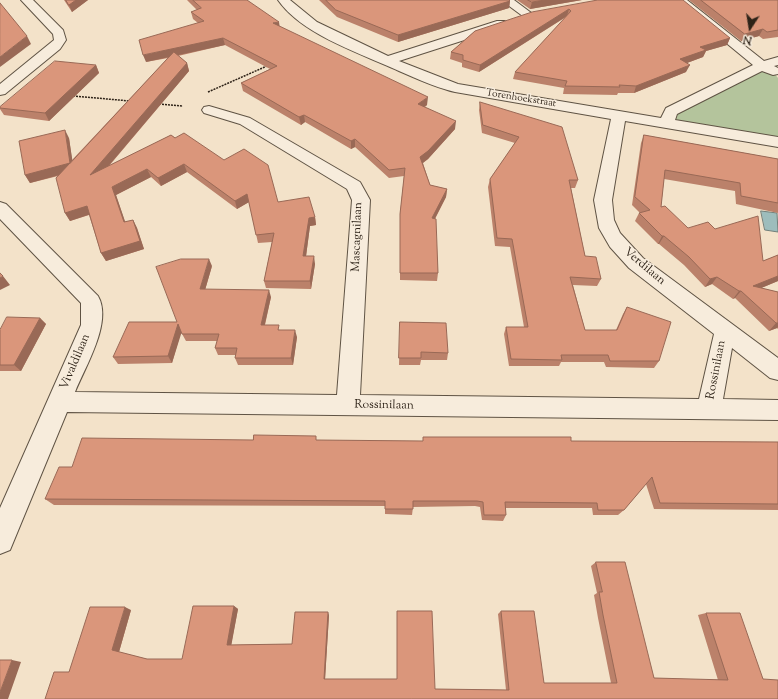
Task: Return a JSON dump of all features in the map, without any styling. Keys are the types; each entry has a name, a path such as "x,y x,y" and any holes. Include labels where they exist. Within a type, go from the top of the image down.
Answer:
{"street":[{"path":"0,91 56,46 60,40 59,33 27,0"},
{"name":"Torenhoekstraat","path":"284,0 295,13 319,29 387,61 455,88 778,142"},
{"path":"507,0 528,15"},
{"path":"680,0 762,66 775,72 778,76"},
{"path":"387,61 528,15 543,12"},
{"path":"666,123 671,111 762,66 778,61"},
{"name":"Mascagnilaan","path":"207,102 245,121 354,186 361,200 348,406"},
{"name":"Verdilaan","path":"619,115 603,200 603,213 608,230 616,243 636,263 778,371"},
{"name":"Vivaldilaan","path":"0,208 91,302 92,325 0,540"},
{"name":"Rossinilaan","path":"709,409 725,331"},
{"name":"Rossinilaan","path":"59,402 778,410"}],"path":[{"path":"207,102 269,64"},
{"path":"66,95 136,102"},
{"path":"159,104 183,106"}],"green space":[{"path":"767,70 774,73 778,78 778,137 672,119 679,112 748,77"}],"water":[{"path":"761,211 777,213 778,232 765,230"}],"building":[{"path":"66,0 76,0 69,5"},
{"path":"193,0 247,0 279,22 273,23 428,97 418,104 456,121 428,151 420,157 430,185 447,189 432,218 436,219 438,273 400,273 400,214 405,168 389,170 355,139 351,141 304,115 299,117 241,83 277,66 223,38 143,55 139,40 204,21 191,12 201,8"},
{"path":"326,0 510,1 398,35 336,10"},
{"path":"528,0 545,0 532,2"},
{"path":"598,0 683,0 730,38 700,47 706,50 680,59 690,65 636,86 619,85 620,87 565,86 567,81 515,72 571,11 569,9 480,65 463,60 463,55 451,52 475,31 532,12"},
{"path":"701,0 778,0 778,30 767,32 763,29 745,34"},
{"path":"0,3 27,36 0,57"},
{"path":"174,52 187,63 90,175 171,135 175,138 184,133 224,160 244,149 268,165 278,202 309,197 315,217 309,218 303,256 314,256 310,281 264,281 274,233 256,235 247,194 235,201 184,164 158,178 147,169 112,187 124,222 133,220 140,241 101,253 87,206 65,213 56,178"},
{"path":"55,61 96,65 45,113 0,108 0,107"},
{"path":"480,102 562,127 578,180 569,180 585,256 596,257 601,279 570,277 585,330 617,330 627,307 671,322 659,361 610,361 608,355 561,355 562,360 511,359 506,327 528,327 512,239 497,238 490,179 519,137 483,125"},
{"path":"65,130 70,163 25,175 19,141"},
{"path":"644,135 778,159 778,203 741,196 740,183 665,170 661,207 665,206 688,228 708,222 715,229 758,216 763,261 778,255 778,276 753,286 778,292 778,323 776,323 741,291 717,277 710,279 689,257 664,236 662,236 639,213 650,210 635,197"},
{"path":"181,259 209,259 200,289 269,290 261,325 279,325 278,330 295,330 291,358 235,358 237,348 215,348 219,334 182,334 178,324 168,356 113,357 129,322 177,322 156,267"},
{"path":"7,317 40,318 14,365 0,365 0,330"},
{"path":"400,322 446,323 448,353 421,352 421,358 399,358"},
{"path":"254,435 316,436 316,440 423,441 423,437 571,437 571,441 778,442 778,504 660,503 652,477 624,510 598,510 597,503 505,502 506,515 484,515 483,502 477,501 413,501 413,509 385,509 385,501 45,499 59,467 72,467 82,438 253,440"},
{"path":"596,562 625,562 654,678 728,680 706,613 740,613 763,679 778,680 778,699 45,699 54,672 69,672 90,607 125,607 112,650 147,659 182,659 193,606 234,606 227,645 292,644 295,612 328,612 324,679 397,679 397,611 432,611 435,689 509,690 501,611 534,611 544,683 617,683 599,592 602,592"},
{"path":"0,660 12,660 0,692"}]}
